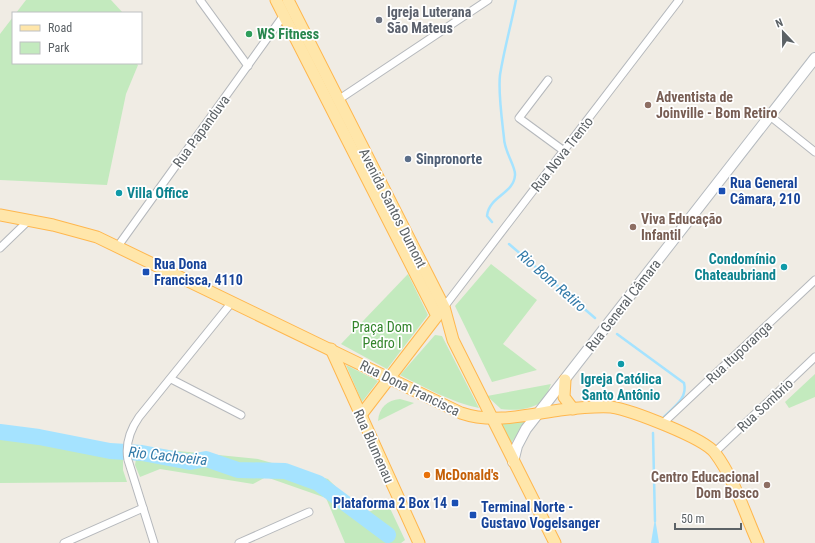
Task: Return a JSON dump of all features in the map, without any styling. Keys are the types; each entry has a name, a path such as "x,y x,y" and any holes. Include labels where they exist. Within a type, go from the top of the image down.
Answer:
{"main road":[{"name":"Avenida Santos Dumont","path":"276,0 290,5 338,100 437,316"},
{"name":"Avenida Santos Dumont","path":"290,5 437,316 453,340 555,543"},
{"name":"Rua General Câmara","path":"513,462 522,436 539,413 815,58"},
{"name":"Rua Dona Francisca","path":"0,215 29,220 83,233 118,246 461,413 476,418 492,419 573,409 613,408 662,424 702,442 715,452 723,466 758,543"},
{"path":"437,316 442,329 453,340"},
{"name":"Rua Nova Trento","path":"361,415 437,316"},
{"name":"Rua Blumenau","path":"331,349 419,543"},
{"path":"565,380 564,397 573,409"}],"street":[{"path":"200,0 248,66"},
{"path":"338,100 488,0"},
{"name":"Rua Nova Trento","path":"437,316 680,0"},
{"name":"Rua Papanduva","path":"118,246 248,66 290,5"},
{"path":"548,80 519,118 564,151"},
{"path":"770,116 815,152"},
{"path":"0,248 29,220"},
{"name":"Rua Ituporanga","path":"662,424 815,280"},
{"path":"154,543 127,452 135,424 232,302"},
{"name":"Rua Sombrio","path":"715,452 815,357"},
{"path":"171,379 241,415"},
{"path":"64,543 143,508"},
{"path":"239,543 309,512"}],"green space":[{"path":"26,0 111,0 122,12 17,12"},
{"path":"12,18 12,64 138,65 126,94 107,185 0,180 0,34"},
{"path":"491,264 537,300 503,344 537,370 492,382 455,306"},
{"name":"Praça Dom Pedro I","path":"408,274 428,315 387,369 341,344"},
{"path":"435,335 442,336 479,408 429,390 400,375"},
{"path":"346,365 378,381 362,402"},
{"path":"815,374 815,397 789,408 785,402"},
{"path":"551,384 546,397 542,401 537,405 525,409 501,409 487,396"},
{"path":"400,399 414,403 378,421 380,412 384,406 391,401"},
{"path":"529,419 511,443 501,424"},
{"path":"0,433 25,441 32,439 41,442 47,439 59,437 72,445 89,448 92,452 113,453 123,457 123,470 127,482 0,483"},
{"path":"138,447 258,459 328,479 352,503 366,513 388,504 405,540 401,543 345,543 326,498 266,477 253,484 160,469 140,477 135,465"}],"water":[{"path":"655,518 659,543 651,543"}],"waterway":[{"name":"Rio Bom Retiro","path":"492,222 487,216 489,209 496,199 510,187 514,181 515,175 505,143 500,106 500,75 516,0"},
{"name":"Rio Bom Retiro","path":"509,244 595,318"},
{"name":"Rio Bom Retiro","path":"617,334 684,383 685,388 682,398 664,417"},
{"name":"Rio Cachoeira","path":"0,432 39,437 110,451 142,453 190,462 206,459 238,470 285,471 318,483 388,535"},
{"name":"Rio Bom Retiro","path":"653,433 655,521"}],"place":[{"name":"Igreja Luterana São Mateus","path":"379,20"},
{"name":"WS Fitness","path":"249,34"},
{"name":"Adventista de Joinville - Bom Retiro","path":"648,105"},
{"name":"Sinpronorte","path":"408,159"},
{"name":"Rua General Câmara, 210","path":"722,191"},
{"name":"Villa Office","path":"119,193"},
{"name":"Viva Educação Infantil","path":"633,227"},
{"name":"Condomínio Chateaubriand","path":"784,267"},
{"name":"Rua Dona Francisca, 4110","path":"146,272"},
{"name":"Igreja Católica Santo Antônio","path":"621,364"},
{"name":"McDonald's","path":"427,475"},
{"name":"Centro Educacional Dom Bosco","path":"767,485"},
{"name":"Plataforma 2 Box 14","path":"455,503"},
{"name":"Terminal Norte - Gustavo Vogelsanger","path":"473,515"}]}
